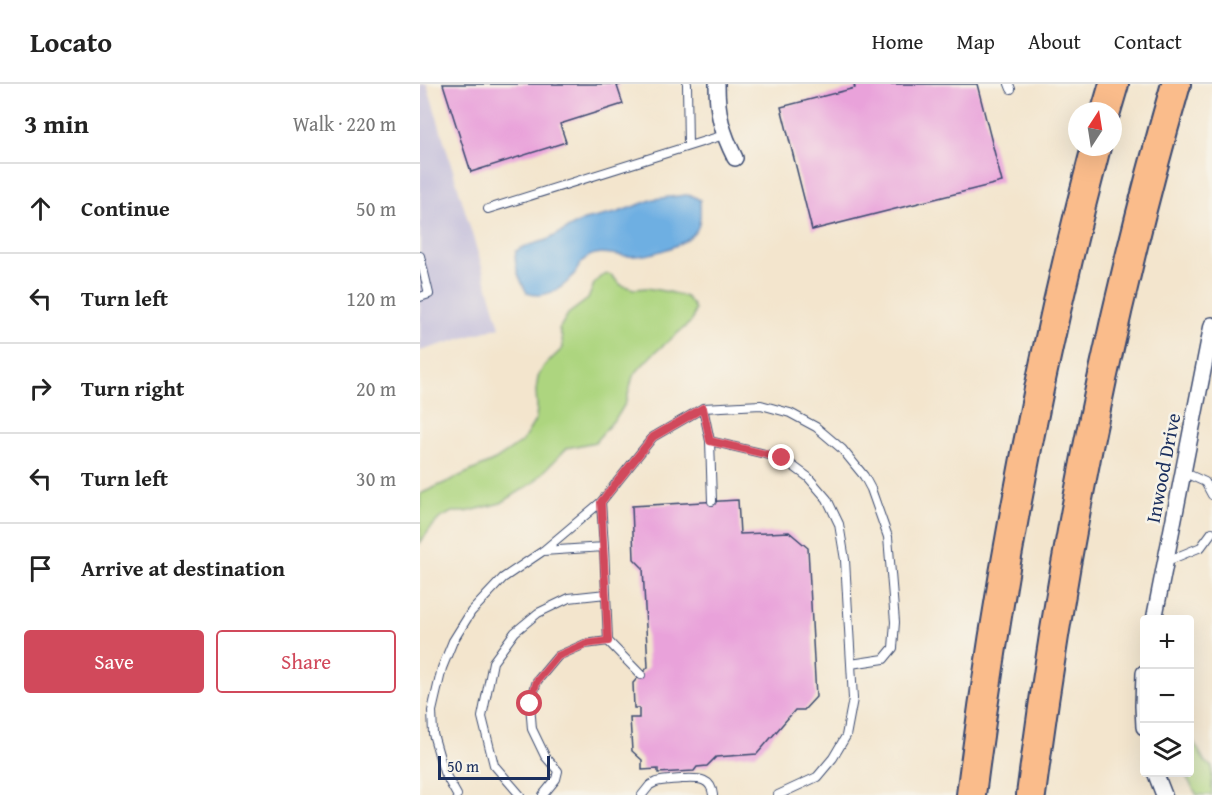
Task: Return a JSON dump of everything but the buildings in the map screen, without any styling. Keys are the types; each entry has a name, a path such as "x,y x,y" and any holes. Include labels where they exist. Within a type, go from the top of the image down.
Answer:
{"highway":[{"path":"1109,102 1114,84"},
{"path":"1031,795 1056,619 1087,450 1134,240 1176,84"},
{"path":"971,795 1000,596 1019,488 1052,327 1094,156"}],"street":[{"path":"717,84 718,115 735,158"},
{"name":"Inwood Drive","path":"1156,615 1183,472 1210,349 1212,325"},
{"path":"1157,777 1164,795"}],"lane":[{"path":"687,84 688,146"},
{"path":"488,209 724,135"},
{"path":"420,256 429,294 420,297"},
{"path":"457,795 444,772 433,734 432,711 442,668 453,640 471,612 503,578 543,551 601,502 653,437 703,408 761,405 790,413 816,427 842,449 864,476 888,537 895,622 894,640 893,648 884,659 851,664"},
{"path":"703,408 710,441 712,501"},
{"path":"710,441 782,458 808,477 827,499 839,524 845,560 854,699 846,736 833,758 817,777 778,795"},
{"path":"1183,472 1204,482 1212,495"},
{"path":"601,502 608,641 641,675"},
{"path":"1166,561 1201,547 1212,532"},
{"path":"543,551 604,547"},
{"path":"520,795 494,765 482,717 493,662 514,632 538,614 569,598 606,594"},
{"path":"543,795 556,779 558,771 545,756 532,729 530,704 537,681 558,656 585,644 608,641"},
{"path":"642,795 650,785 656,782 697,778 709,784 713,795"}],"shaded area":[{"path":"420,84 427,84 500,327 420,351"}],"green space":[{"path":"607,274 621,285 634,289 647,288 686,297 695,309 692,321 652,355 633,376 626,402 619,414 595,442 567,448 533,483 501,503 466,512 452,512 439,519 420,543 420,494 495,460 522,442 536,419 538,377 544,366 563,348 559,329 568,314 588,299 594,284 600,277"},
{"path":"1194,742 1205,762 1212,767 1212,795 1197,795 1186,777 1194,777"}],"water":[{"path":"686,195 700,200 700,217 695,232 682,242 673,247 643,255 626,256 601,253 591,255 584,260 568,282 552,292 540,295 527,293 516,267 516,251 547,240 584,220 616,213 654,199"}],"route":[{"path":"530,704 537,681 558,656 585,644 608,641 601,502 653,437 703,408 710,441 782,458"}]}
